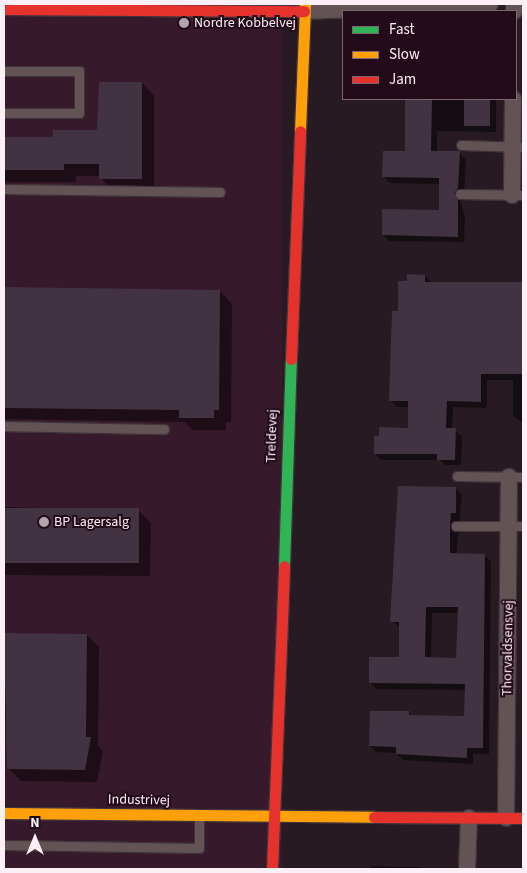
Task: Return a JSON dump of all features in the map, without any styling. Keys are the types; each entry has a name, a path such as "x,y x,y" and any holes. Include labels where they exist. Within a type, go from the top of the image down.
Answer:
{"street":[{"path":"4,8 25,6 304,7 490,4"},
{"name":"Treldevej","path":"272,869 304,7"},
{"path":"513,100 518,147 518,195"},
{"name":"Thorvaldsensvej","path":"506,818 516,477"},
{"name":"Industrivej","path":"4,813 273,816"},
{"path":"273,816 523,818"},
{"path":"467,869 469,818"}],"lane":[{"path":"4,70 79,71 79,113 4,112"},
{"path":"461,145 518,147"},
{"path":"4,189 220,192"},
{"path":"460,194 518,195"},
{"path":"4,426 164,429"},
{"path":"457,476 516,477"},
{"path":"456,526 516,526"},
{"path":"4,845 199,848 199,816"}],"shaded area":[{"path":"4,4 282,4 282,869 4,869"}],"building":[{"path":"99,82 142,82 142,179 99,179 99,164 64,164 64,170 4,170 4,137 53,137 53,130 97,130"},
{"path":"405,100 432,100 431,151 460,151 458,188 454,193 458,200 458,237 382,235 382,209 439,210 439,178 382,177 383,151 405,151"},
{"path":"464,100 490,100 490,126 464,126"},
{"path":"407,274 425,275 425,282 523,282 523,374 481,374 481,402 447,401 446,428 456,428 455,460 437,460 437,454 374,454 374,436 379,436 379,427 408,428 408,401 389,401 392,311 398,311 398,281 407,281"},
{"path":"4,287 220,290 219,410 214,410 214,418 179,418 179,410 4,408"},
{"path":"398,486 456,487 456,513 451,513 450,553 485,554 483,748 467,748 467,758 396,754 396,747 369,746 370,711 409,711 409,715 464,716 465,684 369,683 369,657 399,657 399,622 390,622","holes":["426,607 458,607 456,658 425,657"]},
{"path":"4,508 139,508 139,563 4,563"},
{"path":"4,633 87,634 86,737 91,737 85,770 7,769"}],"traffic: fast":[{"path":"284,566 291,359"}],"traffic: slow":[{"path":"300,131 305,4"},
{"path":"4,813 374,817"}],"traffic: jam":[{"path":"4,9 304,11"},
{"path":"291,359 300,131"},
{"path":"272,869 284,566"},
{"path":"374,817 523,818"}],"place":[{"name":"Nordre Kobbelvej","path":"184,23"},
{"name":"BP Lagersalg","path":"44,522"}]}
